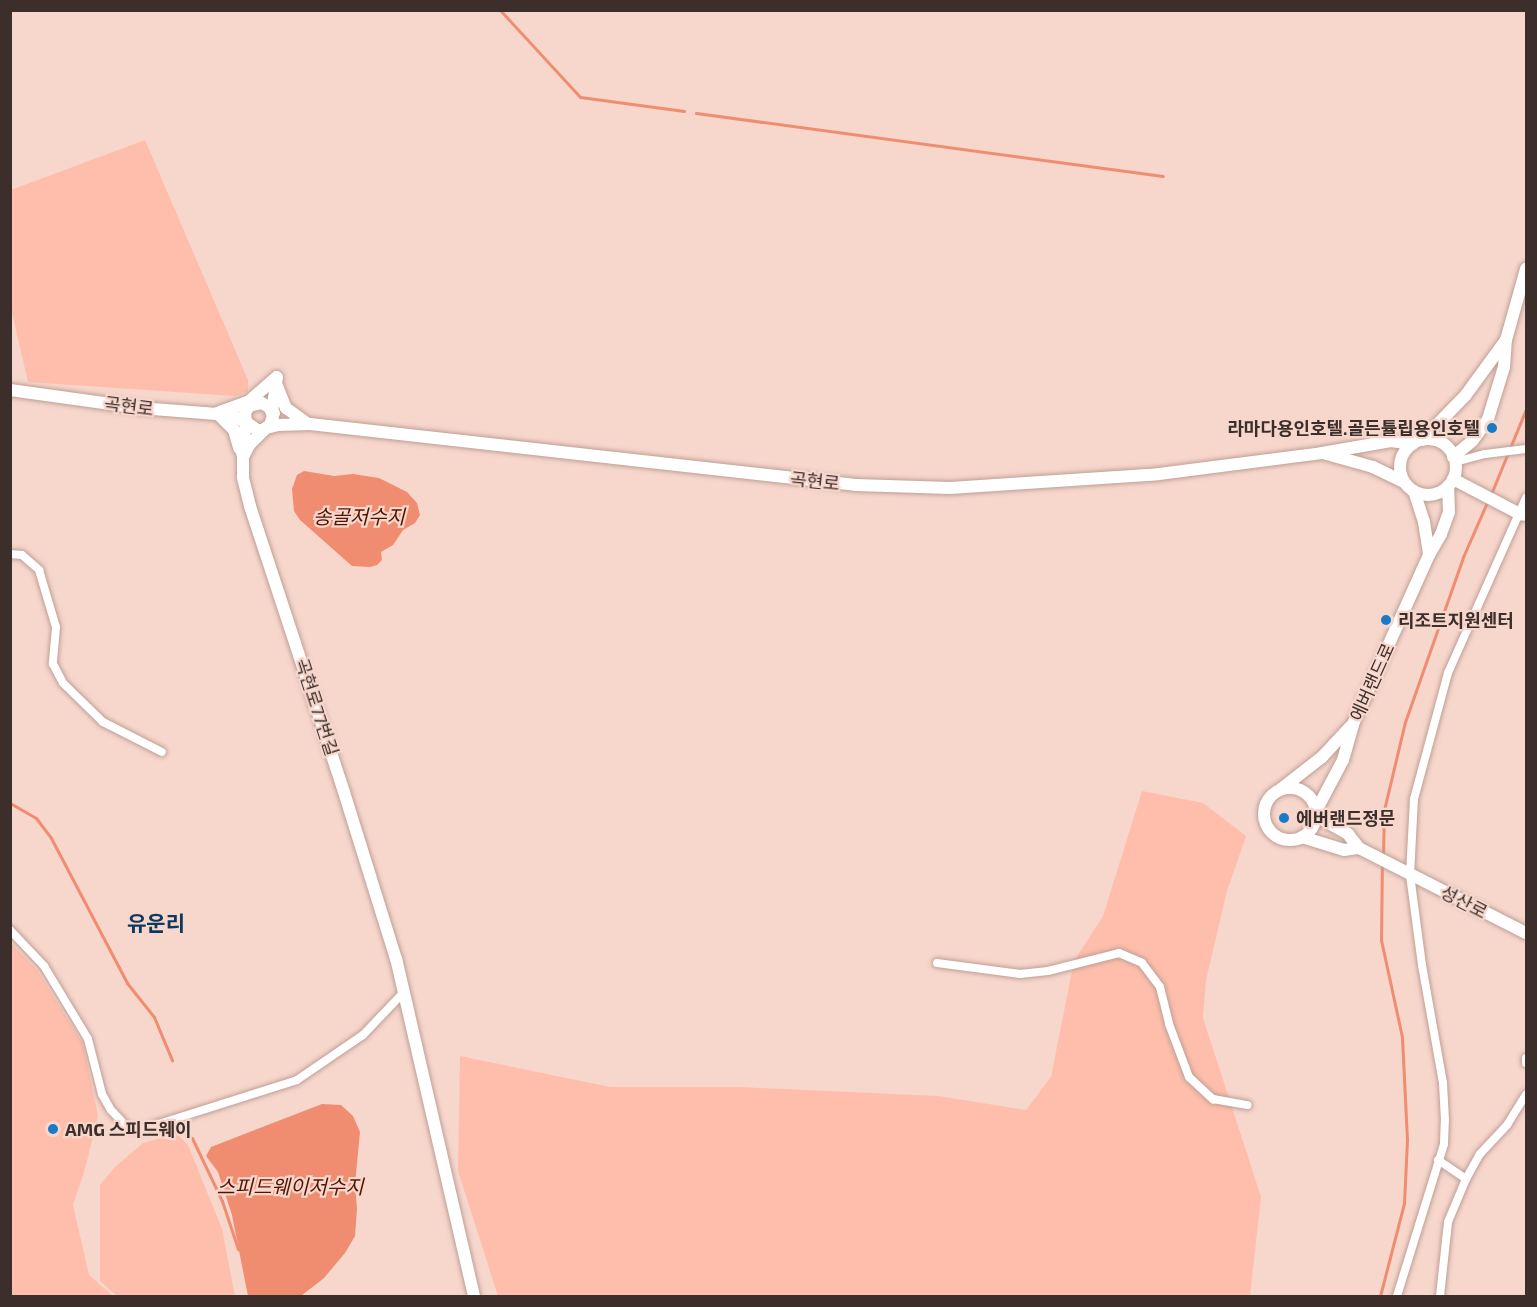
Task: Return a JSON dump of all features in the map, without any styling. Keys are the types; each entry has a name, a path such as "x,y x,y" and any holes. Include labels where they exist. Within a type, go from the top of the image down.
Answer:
{"main road":[{"path":"1417,442 1441,443 1454,459 1473,440 1488,419 1504,368 1506,340 1527,269"},
{"path":"1404,482 1400,465 1406,450 1465,396 1506,340"},
{"path":"242,467 245,413 277,377"},
{"path":"242,467 245,450 272,421 277,377"},
{"path":"216,413 248,402 277,377"},
{"path":"277,377 279,396 286,408 310,424"},
{"name":"곡현로","path":"10,390 140,408 230,415 246,422 253,429 266,428"},
{"path":"216,413 253,403 262,403 272,412 310,424"},
{"name":"곡현로77번길","path":"216,413 234,430 250,506 396,959 402,994 474,1296"},
{"path":"266,428 310,424"},
{"path":"242,467 249,452 268,437 293,426 310,424"},
{"name":"곡현로","path":"310,424 856,485 950,488 1159,474 1322,453 1391,441 1417,442"},
{"path":"1322,453 1373,467 1404,482 1414,491 1424,522 1429,555"},
{"name":"에버랜드로","path":"1316,813 1343,760 1353,724 1429,555 1441,534 1449,512 1454,459"},
{"path":"1414,491 1436,494 1450,483 1470,489 1519,513"},
{"path":"1353,724 1322,757 1268,799 1264,817 1269,828 1284,839 1302,837 1344,850 1359,848"},
{"path":"1281,789 1300,789 1313,802 1316,813 1312,828 1302,837"},
{"path":"1316,813 1348,834 1359,848"},
{"name":"성산로","path":"1359,848 1527,933"}],"street":[{"path":"1454,459 1527,449"},
{"path":"1397,1296 1444,1144 1444,1094 1406,873 1414,799 1448,673 1527,498"},
{"path":"10,554 22,555 39,570 56,627 53,664 63,683 103,723 162,752"},
{"path":"10,930 44,966 88,1039 102,1094 111,1110 128,1128 146,1128 297,1080 363,1035 402,994"},
{"path":"938,963 1020,974 1048,971 1119,952 1142,963 1160,987 1169,1024 1189,1077 1213,1099 1247,1104"},
{"path":"1527,1058 1527,1063"},
{"path":"1440,1296 1448,1222 1466,1179 1480,1154 1507,1125 1527,1094"},
{"path":"1438,1160 1466,1179"}],"shaded area":[{"path":"145,140 248,380 248,391 235,396 28,382 11,308 11,190"},
{"path":"1142,791 1203,803 1246,836 1227,891 1206,980 1203,1018 1261,1197 1250,1296 498,1296 458,1171 460,1056 610,1087 738,1087 938,1096 1026,1110 1051,1077 1074,961 1103,916"},
{"name":"AMG 스피드웨이","path":"10,942 37,970 83,1044 98,1116 85,1169 73,1205 89,1275 113,1296 11,1296"},
{"path":"177,1134 188,1145 222,1229 235,1296 117,1296 100,1281 100,1185 115,1167 143,1143"}],"water":[{"name":"송골저수지","path":"304,471 334,476 353,474 379,478 407,492 417,503 420,515 415,523 403,530 393,545 381,552 382,560 377,565 352,566 300,520 294,511 292,489 297,475"},
{"name":"스피드웨이저수지","path":"322,1104 341,1105 353,1116 360,1132 355,1184 357,1209 355,1236 345,1253 324,1278 301,1296 248,1296 232,1215 218,1172 206,1156 211,1147"}],"waterway":[{"path":"500,10 580,97 684,111"},
{"path":"696,113 1163,176"},
{"path":"1491,494 1526,409"},
{"path":"1383,856 1384,810 1405,722 1463,557 1488,500"},
{"path":"10,803 36,818 51,838 127,983 154,1017 172,1060"},
{"path":"1380,1296 1404,1203 1407,1140 1402,1037 1381,940 1382,863"},
{"path":"192,1138 222,1201 238,1249"}],"place":[{"name":"라마다용인호텔.골든튤립용인호텔","path":"1492,428"},
{"name":"리조트지원센터","path":"1386,620"},
{"name":"에버랜드정문","path":"1284,818"},
{"name":"AMG 스피드웨이","path":"53,1129"}],"district":[{"name":"유운리","path":"156,923"}]}
